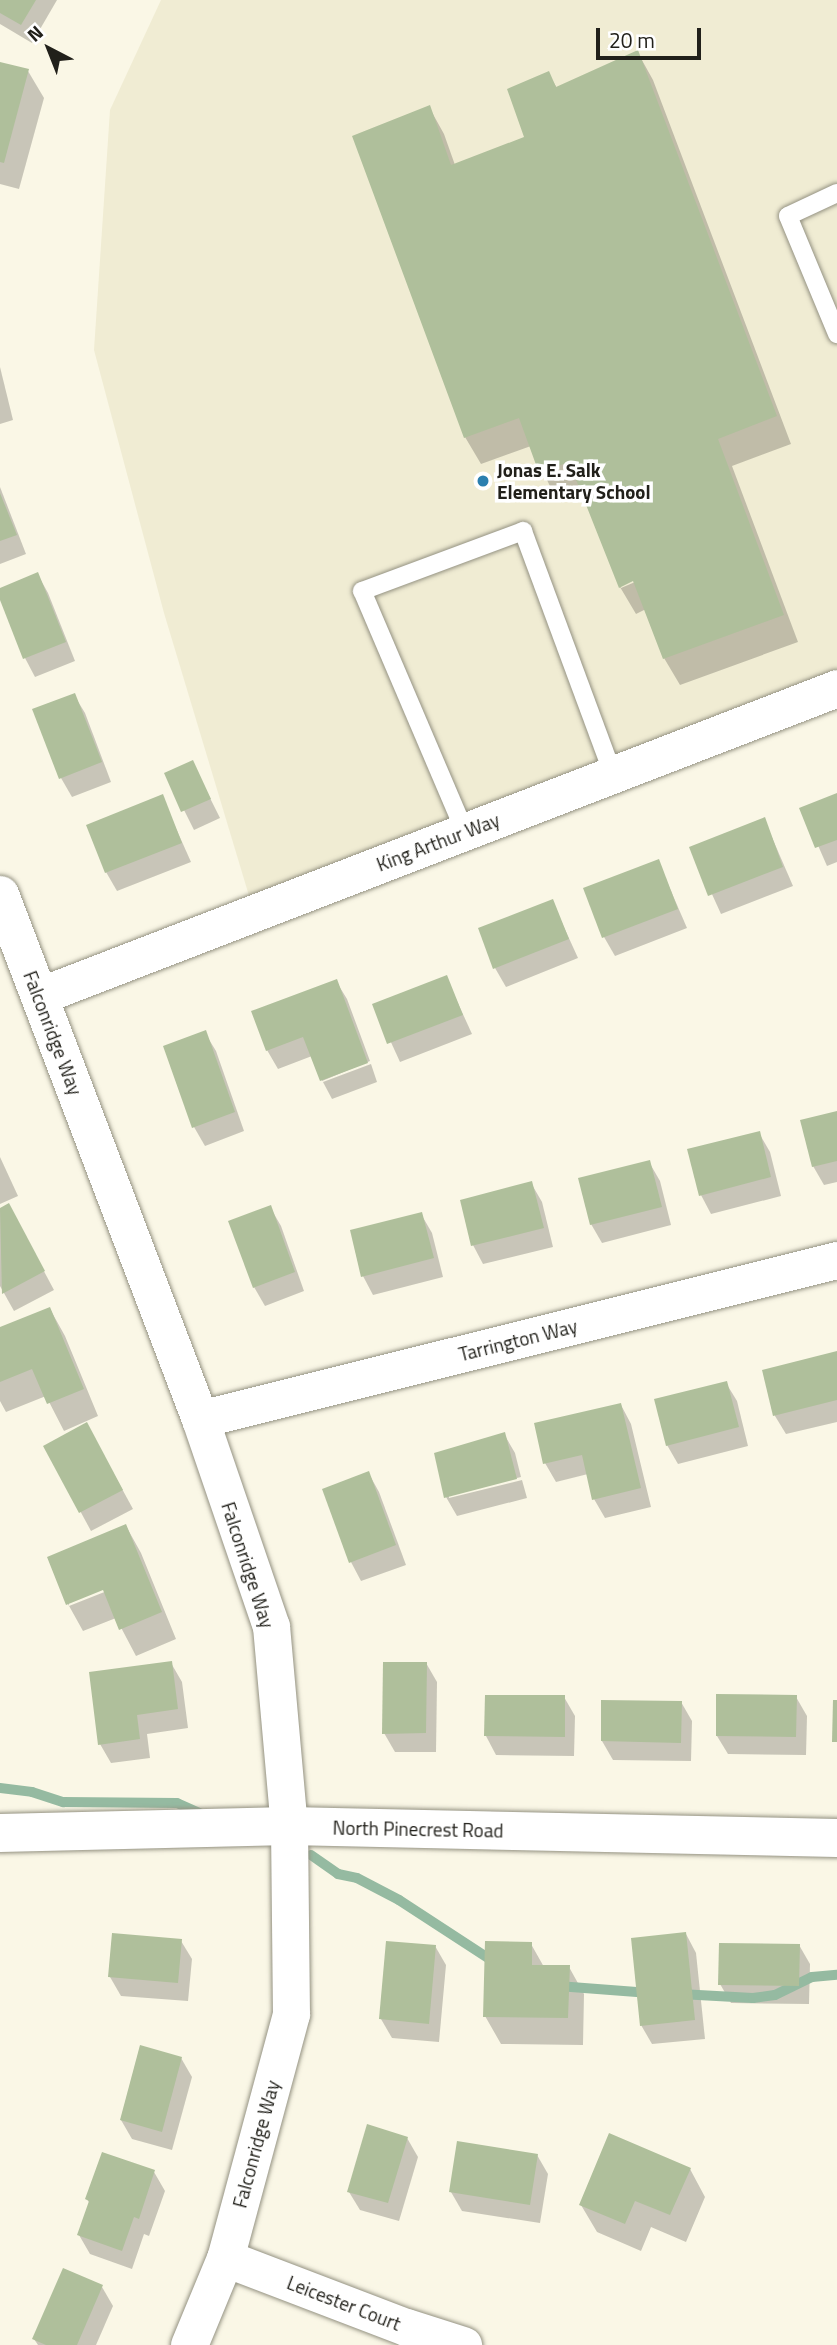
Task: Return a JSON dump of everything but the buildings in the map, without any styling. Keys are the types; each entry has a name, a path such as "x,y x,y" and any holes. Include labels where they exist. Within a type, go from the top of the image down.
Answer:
{"street":[{"name":"King Arthur Way","path":"38,996 837,688"},
{"name":"Falconridge Way","path":"0,894 200,1419 271,1626 289,1826 291,2014 225,2258 189,2345"},
{"name":"Tarrington Way","path":"200,1419 837,1260"},
{"name":"North Pinecrest Road","path":"0,1833 289,1826 837,1838"},
{"name":"Leicester Court","path":"225,2258 406,2327 463,2345"}],"lane":[{"path":"837,193 788,216 837,334"},
{"path":"465,832 362,591 523,531 613,774"}],"shaded area":[{"name":"Jonas E. Salk Elementary School","path":"161,0 837,0 837,669 250,899 164,613 94,350 110,110"}],"waterway":[{"path":"0,1788 32,1792 63,1802 177,1803 202,1814"},
{"path":"311,1855 338,1874 357,1878 399,1900 497,1964"},
{"path":"680,1994 753,1998 775,1995 812,1977 837,1975"},
{"path":"558,1986 650,1993"}],"place":[{"name":"Jonas E. Salk Elementary School","path":"483,481"}]}
